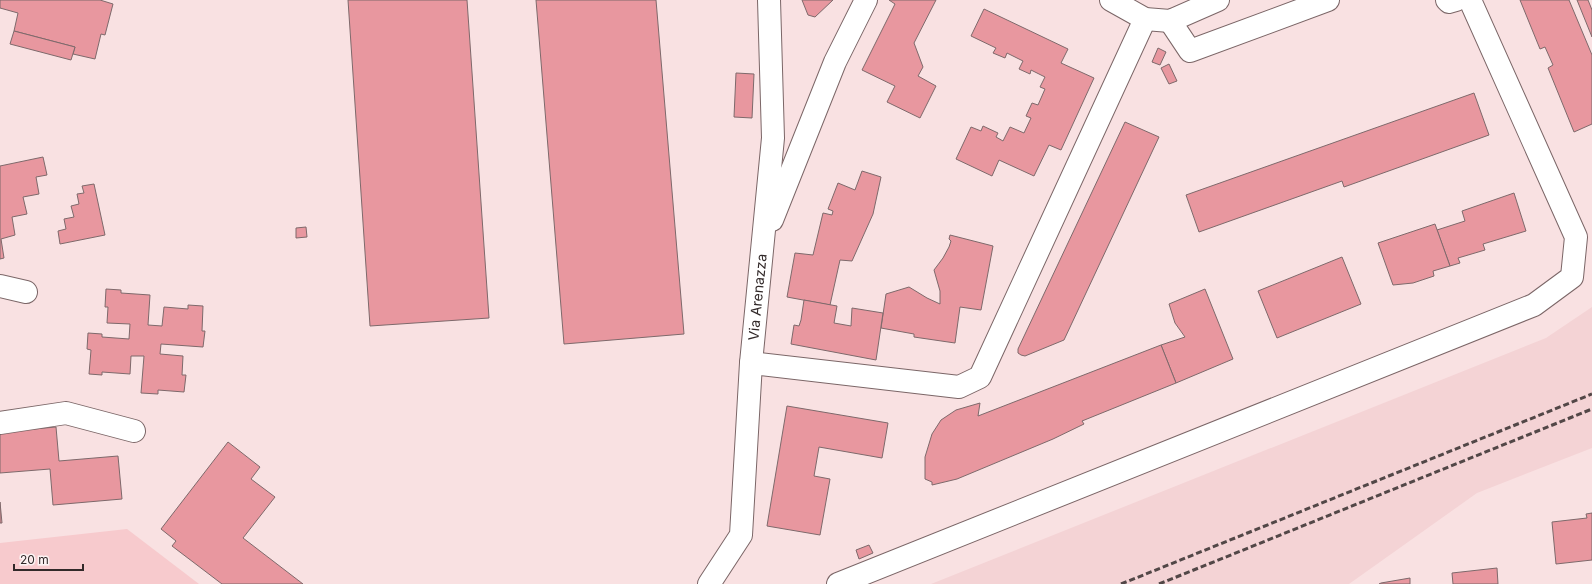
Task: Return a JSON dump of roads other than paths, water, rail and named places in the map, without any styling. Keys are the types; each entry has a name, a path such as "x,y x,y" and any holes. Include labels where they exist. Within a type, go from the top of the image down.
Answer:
{"street":[{"name":"Via Arenazza","path":"709,584 741,535 752,363 773,138 769,0"},
{"path":"763,243 835,62 866,0"},
{"path":"1111,0 1145,19 1170,21 1218,0"},
{"path":"1170,21 1190,51 1328,0"},
{"path":"1447,0 1449,2 1456,0"},
{"path":"838,584 1534,305 1572,277 1576,238 1470,0"},
{"path":"752,363 959,387 980,377 1145,19"},
{"path":"0,286 26,292"},
{"path":"0,423 66,413 134,431"}],"railway":[{"path":"1121,584 1592,394"},
{"path":"1159,584 1592,409"}]}
